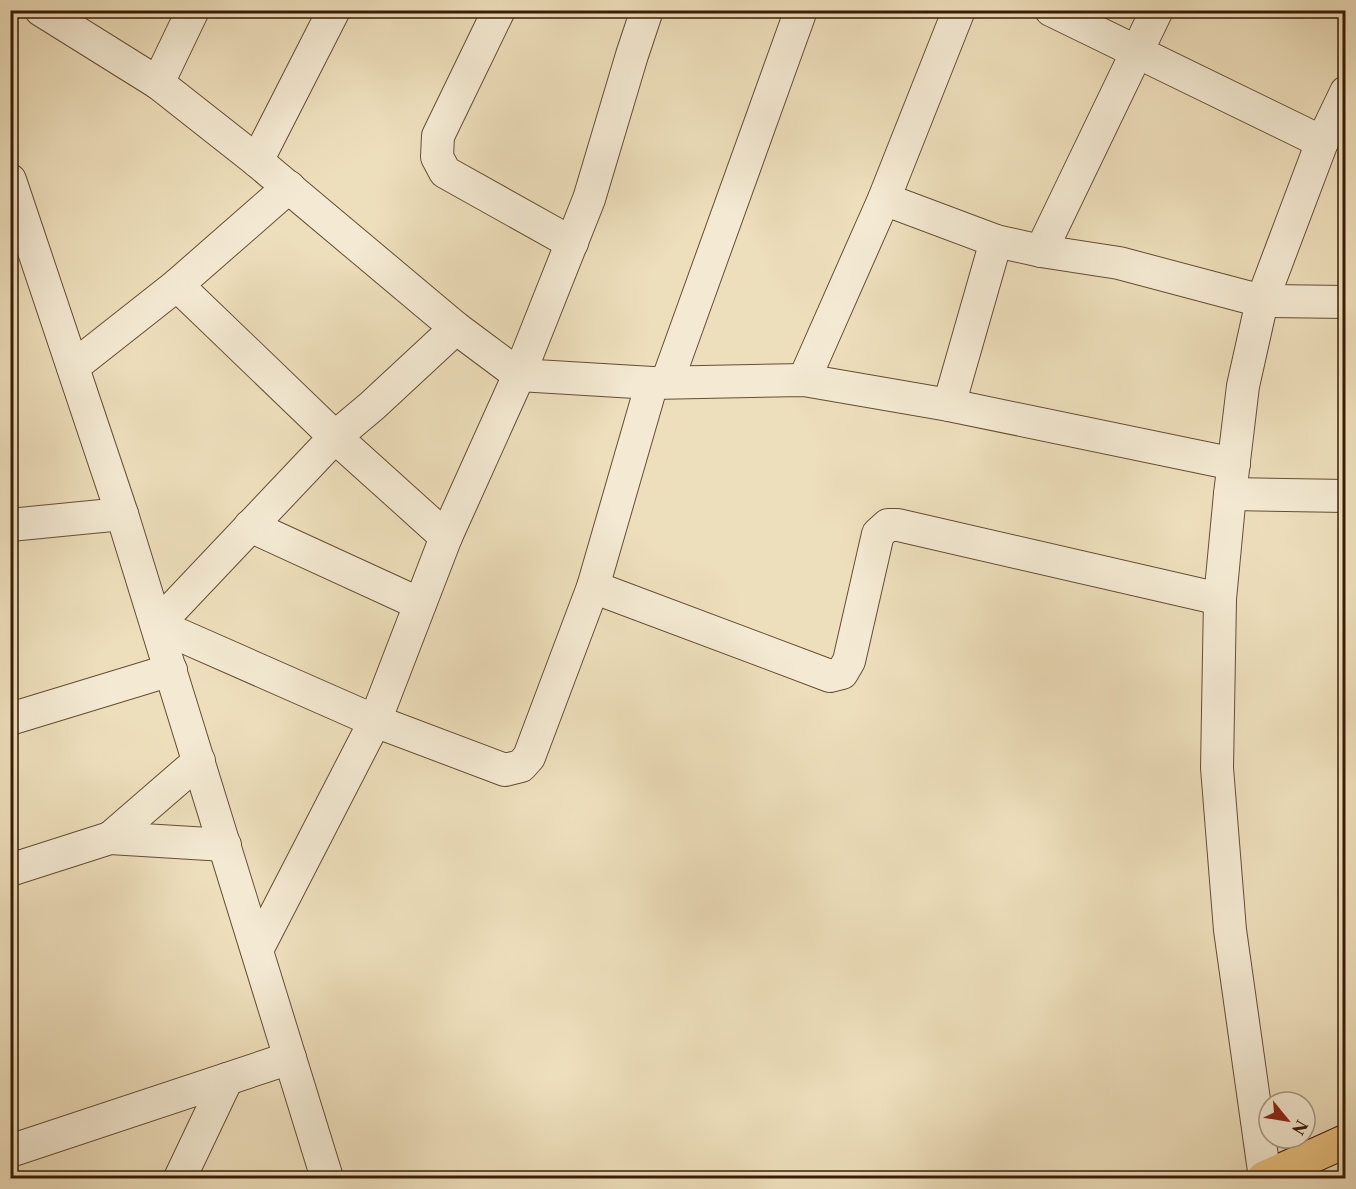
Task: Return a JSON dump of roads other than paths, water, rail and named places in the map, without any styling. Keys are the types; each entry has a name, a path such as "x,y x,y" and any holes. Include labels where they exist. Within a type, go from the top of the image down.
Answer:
{"highway":[{"path":"1264,1178 1346,1141"}],"street":[{"path":"41,10 158,83 289,187 456,328 519,375 659,383 804,380 949,405 1232,479 1346,496"},
{"path":"158,83 193,10"},
{"path":"257,161 334,10"},
{"path":"499,10 438,136 436,157 445,172 572,243"},
{"path":"257,950 375,721 446,537 519,375 589,199 647,10"},
{"path":"157,625 375,721 505,770 521,766 529,757 593,587 659,383 801,10"},
{"path":"804,380 884,199 959,10"},
{"path":"1051,10 1322,142"},
{"path":"1041,251 1157,10"},
{"path":"1264,1178 1230,930 1216,768 1220,599 1243,386 1262,301 1322,142 1346,92"},
{"path":"10,180 122,514 327,1179"},
{"path":"73,367 177,285 289,187"},
{"path":"884,199 996,241 1041,251 1119,263 1262,301 1346,302"},
{"path":"949,405 996,241"},
{"path":"177,285 335,437 446,537"},
{"path":"157,625 335,437 456,328"},
{"path":"10,525 122,514"},
{"path":"593,587 830,676 842,673 849,661 878,534 888,525 898,525 1220,599"},
{"path":"250,526 420,604"},
{"path":"10,719 171,670"},
{"path":"110,838 199,761"},
{"path":"10,870 110,838 225,845"},
{"path":"10,1151 290,1058"},
{"path":"180,1179 227,1079"}]}
